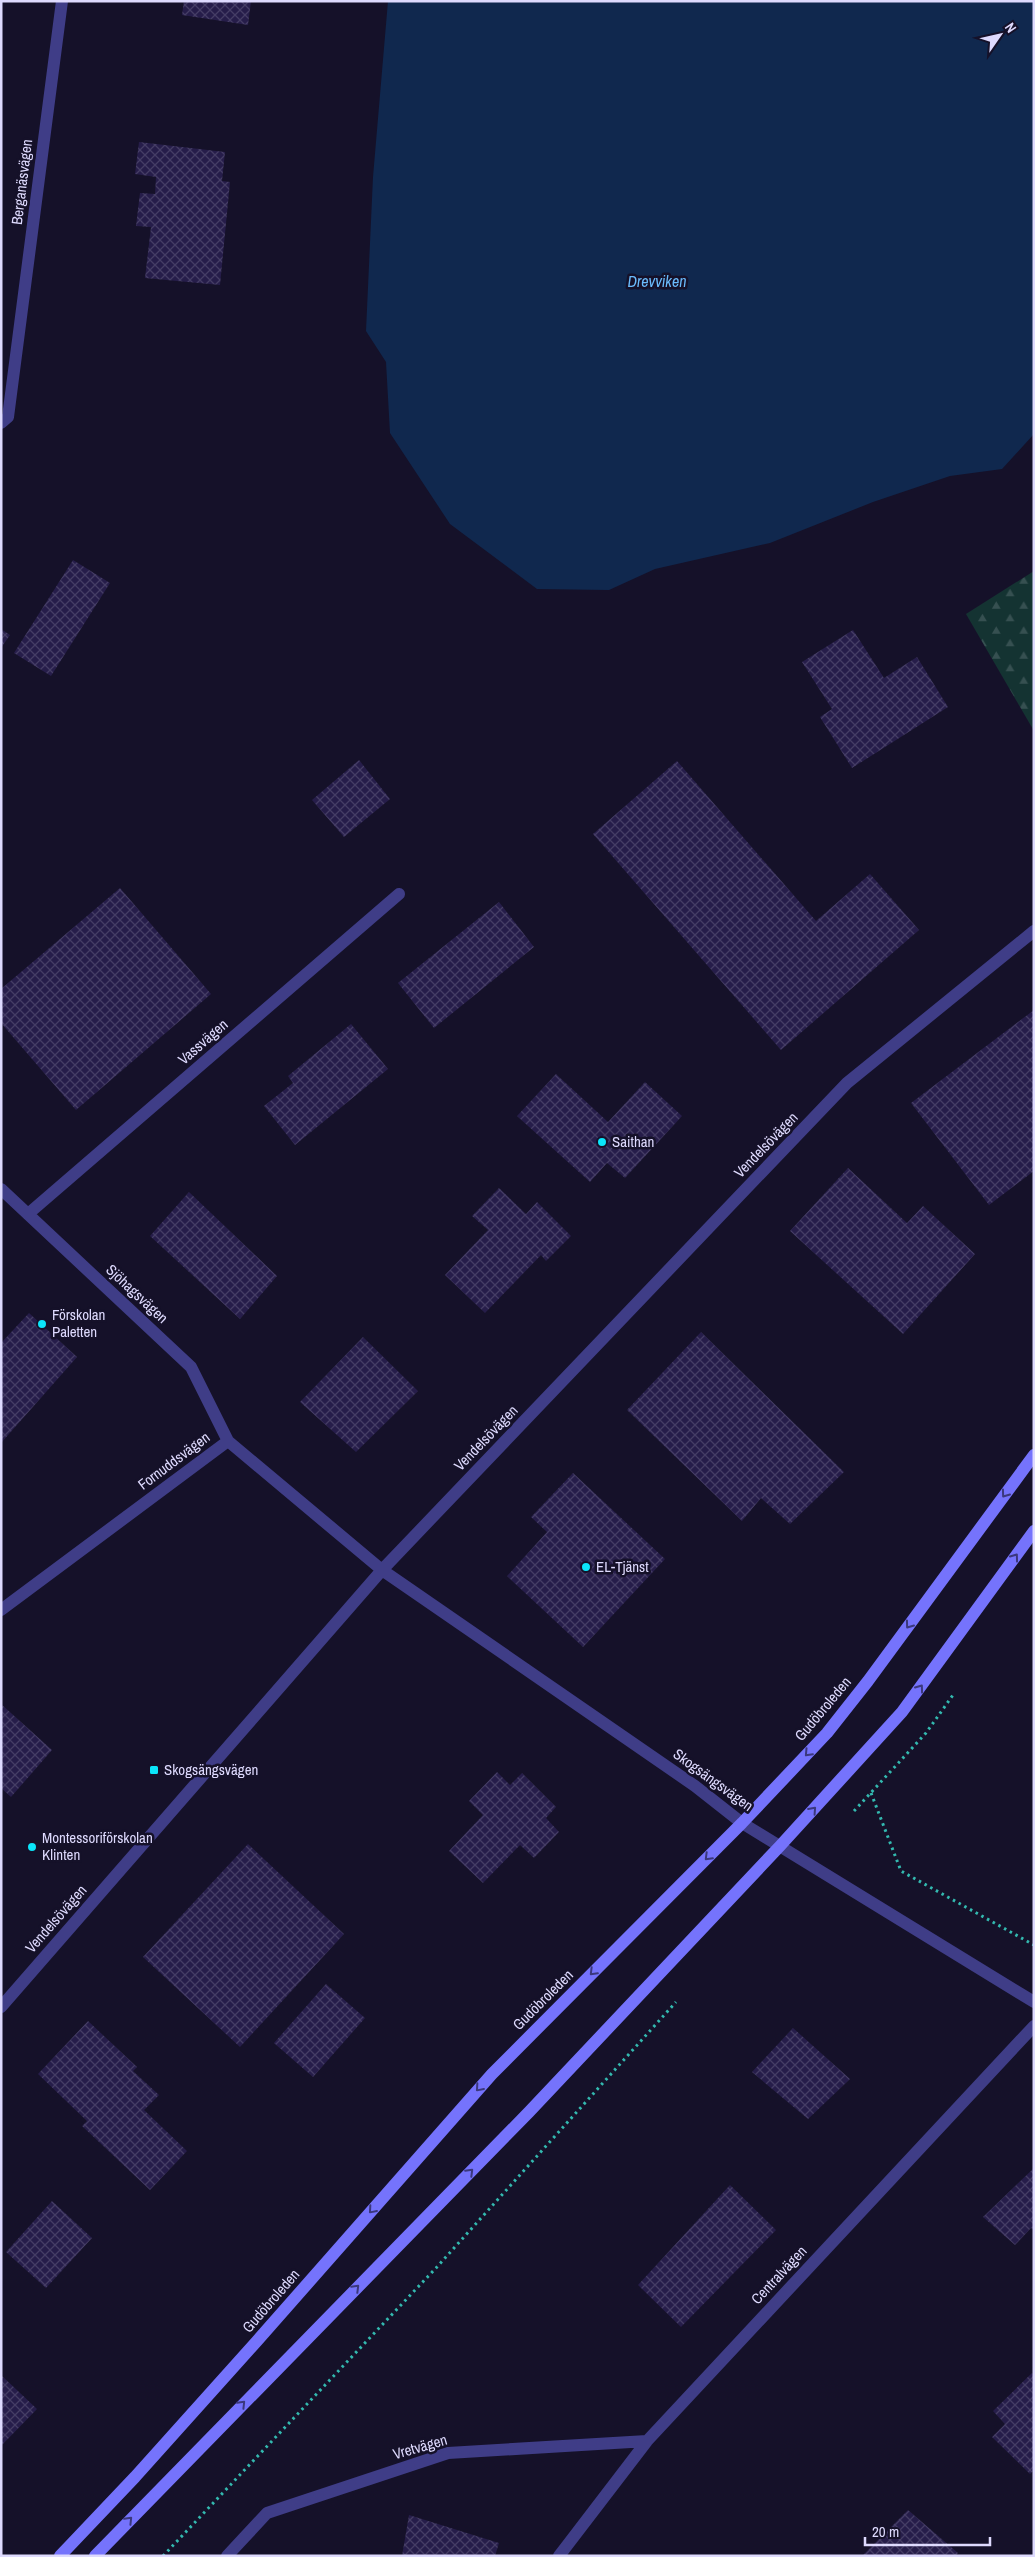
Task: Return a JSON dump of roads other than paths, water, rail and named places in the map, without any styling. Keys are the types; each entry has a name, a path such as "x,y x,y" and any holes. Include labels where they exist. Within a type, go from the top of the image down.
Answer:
{"main road":[{"name":"Gudöbroleden","path":"60,2556 257,2341 492,2074 742,1823 827,1733 868,1681 1034,1455"},
{"path":"95,2556 529,2112 780,1846 902,1712 1034,1531"}],"street":[{"name":"Berganäsvägen","path":"1,423 8,417 62,1"},
{"name":"Vassvägen","path":"28,1214 399,894"},
{"name":"Vendelsövägen","path":"1,2007 382,1570 847,1082 1034,931"},
{"name":"Sjöhagsvägen","path":"1,1189 191,1367 228,1440"},
{"name":"Fornuddsvägen","path":"1,1610 228,1440 382,1570"},
{"name":"Skogsängsvägen","path":"382,1570 695,1786 742,1823 1034,2002"},
{"name":"Centralvägen","path":"559,2556 648,2441 1034,2026"},
{"name":"Vretvägen","path":"227,2556 267,2513 448,2453 648,2441"}],"water":[{"name":"Drevviken","path":"388,1 1034,1 1034,434 1002,469 950,476 873,502 770,543 655,569 609,590 537,589 450,524 390,433 386,362 366,331 373,177"}],"place":[{"name":"Saithan","path":"602,1142"},
{"name":"Förskolan Paletten","path":"42,1324"},
{"name":"EL-Tjänst","path":"586,1567"},
{"name":"Skogsängsvägen","path":"154,1770"},
{"name":"Montessoriförskolan Klinten","path":"32,1847"}]}
